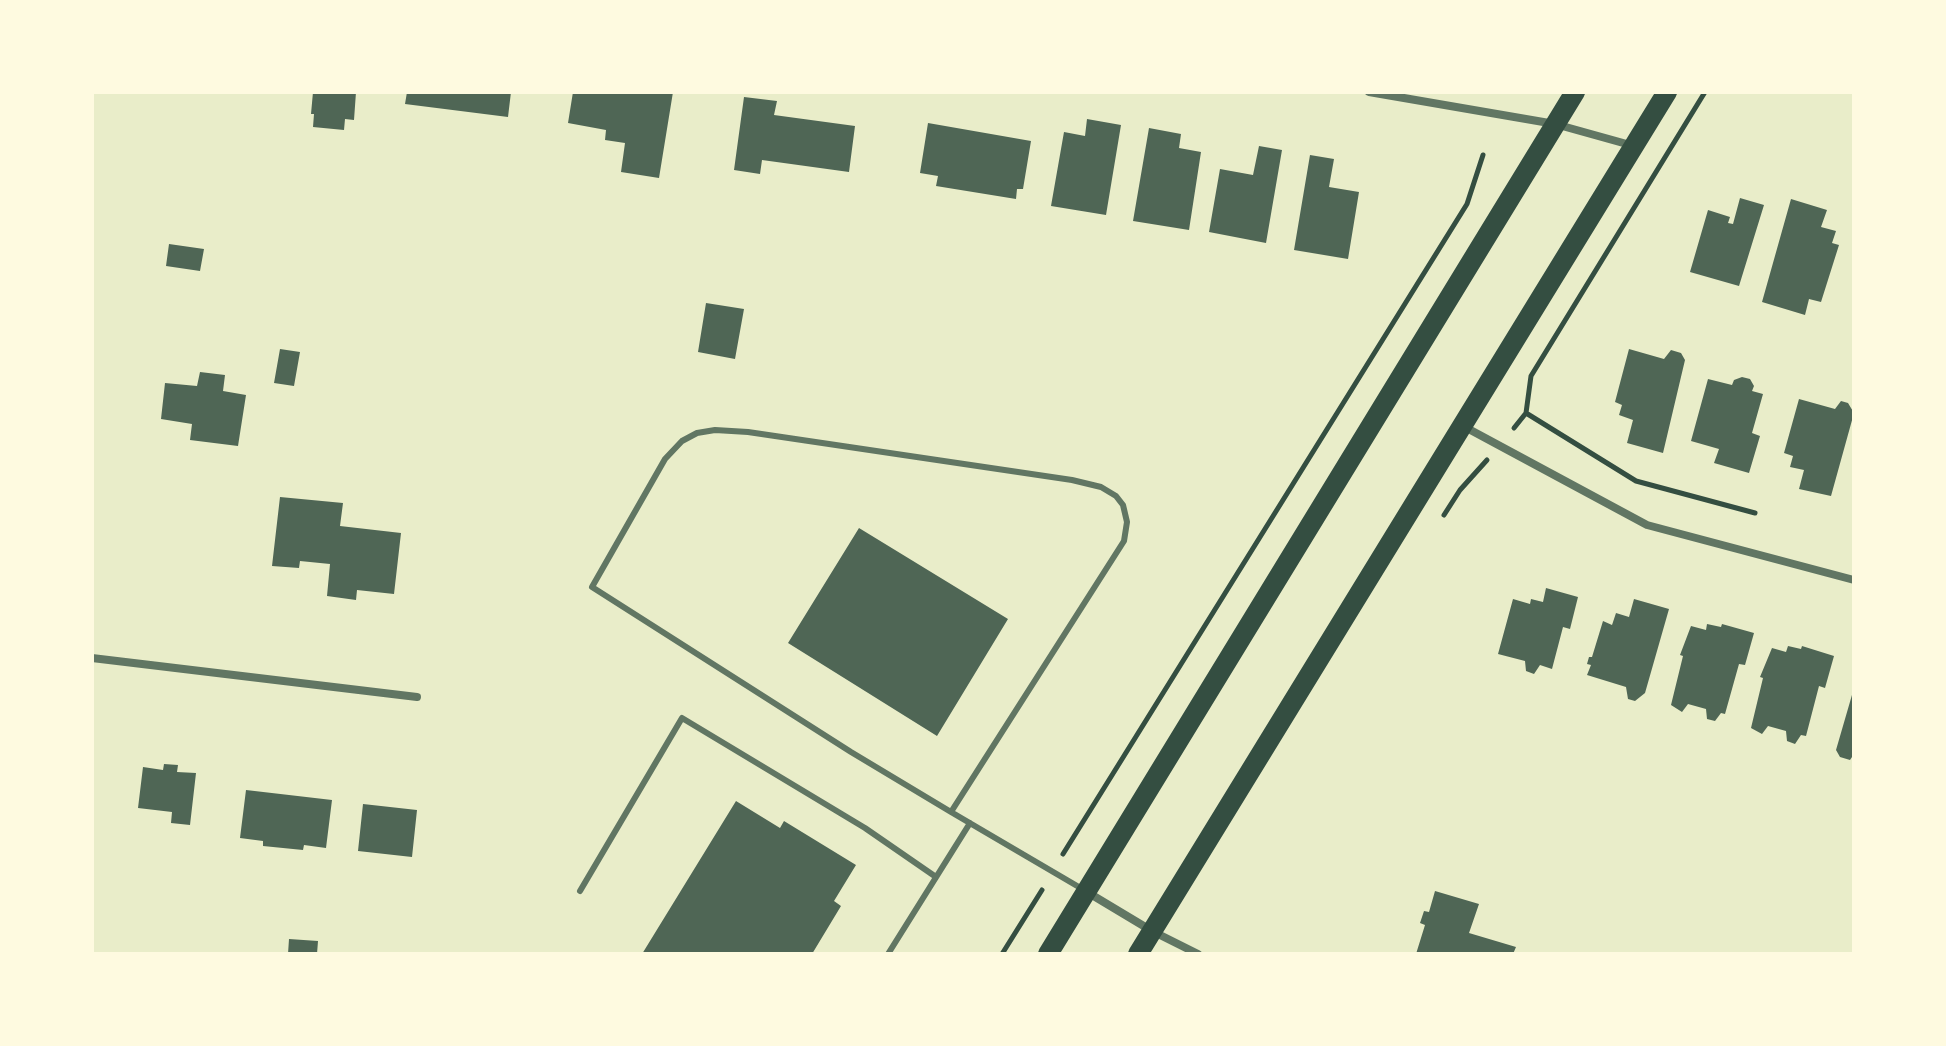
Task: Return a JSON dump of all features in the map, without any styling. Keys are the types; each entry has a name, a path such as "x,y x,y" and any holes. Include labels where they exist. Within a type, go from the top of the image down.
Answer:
{"main road":[{"path":"1048,954 1575,92"},
{"path":"1138,954 1667,92"}],"street":[{"path":"1369,92 1555,124 1635,146"},
{"path":"1461,425 1647,525 1854,580"},
{"path":"92,658 417,697"},
{"path":"1087,892 1198,954"}],"lane":[{"path":"951,812 1124,541 1127,522 1123,505 1116,496 1101,487 1072,480 748,432 715,430 697,433 682,441 665,459 592,587 851,752 951,812 1053,871 1087,892"},
{"path":"580,891 682,718 865,828 936,877"},
{"path":"888,954 970,823"}],"path":[{"path":"1444,516 1460,490 1526,413 1531,376 1705,92"},
{"path":"1002,954 1467,204 1483,155"},
{"path":"1526,413 1636,481 1755,513"}],"building":[{"path":"313,92 356,92 354,120 345,119 344,130 313,127"},
{"path":"407,92 511,92 508,117 405,104"},
{"path":"573,92 673,92 659,178 621,172 625,143 605,140 606,130 568,123"},
{"path":"744,97 777,101 774,115 855,126 849,172 762,160 760,174 734,170"},
{"path":"1087,119 1121,125 1106,215 1051,206 1064,132 1085,136"},
{"path":"928,123 1031,141 1023,189 1017,189 1016,199 936,186 938,176 920,173"},
{"path":"1149,128 1181,134 1179,148 1201,152 1189,230 1133,221"},
{"path":"1259,146 1282,150 1266,243 1209,232 1220,169 1253,175"},
{"path":"1310,155 1334,159 1329,187 1359,192 1348,259 1294,250"},
{"path":"1740,198 1764,205 1739,286 1690,272 1708,210 1730,217 1728,223 1733,224"},
{"path":"1791,199 1827,210 1821,227 1836,231 1832,243 1839,245 1821,302 1809,299 1805,315 1762,302"},
{"path":"169,244 204,249 200,271 166,266"},
{"path":"706,303 744,309 735,359 698,352"},
{"path":"280,349 300,352 294,386 274,383"},
{"path":"1629,349 1664,359 1671,350 1681,353 1685,360 1663,453 1627,443 1633,420 1619,415 1622,405 1615,402"},
{"path":"200,372 225,375 223,391 246,395 238,446 190,440 192,424 161,419 165,383 197,386"},
{"path":"1742,377 1750,379 1754,386 1752,391 1763,394 1752,433 1760,436 1749,473 1714,463 1719,449 1691,441 1708,379 1732,385 1734,380"},
{"path":"1799,399 1835,409 1841,401 1848,403 1854,413 1831,496 1799,489 1804,470 1790,467 1793,456 1784,453"},
{"path":"280,497 343,503 340,526 401,533 394,594 357,590 356,600 327,596 330,564 300,561 299,568 272,566"},
{"path":"859,528 1008,619 937,736 788,643"},
{"path":"1546,588 1578,597 1570,629 1563,627 1552,669 1540,665 1534,674 1526,671 1525,661 1498,654 1513,599 1530,604 1531,599 1543,602"},
{"path":"1634,599 1669,609 1645,693 1635,701 1628,699 1626,687 1587,675 1591,665 1587,664 1589,657 1592,657 1603,621 1612,625 1616,613 1629,617"},
{"path":"1707,624 1721,627 1722,624 1754,633 1745,665 1739,664 1725,714 1721,713 1715,721 1707,719 1706,709 1688,704 1682,712 1671,705 1683,656 1680,655 1691,626 1706,630"},
{"path":"1788,646 1801,649 1802,646 1834,656 1825,688 1819,686 1806,736 1801,735 1795,744 1787,741 1786,731 1768,726 1762,734 1751,728 1763,678 1760,677 1772,648 1786,652"},
{"path":"1854,688 1854,754 1850,760 1840,757 1836,750"},
{"path":"164,764 178,765 177,772 196,773 190,825 171,823 172,812 138,808 143,767 163,770"},
{"path":"246,790 332,800 326,848 304,845 303,850 263,846 263,841 240,838"},
{"path":"736,801 780,828 784,821 856,865 834,901 841,906 812,954 642,954"},
{"path":"363,804 417,810 412,857 358,851"},
{"path":"1435,891 1479,904 1469,933 1516,947 1513,954 1416,954 1425,925 1420,923 1424,911 1429,912"},
{"path":"289,939 318,941 317,954 288,954"}]}
